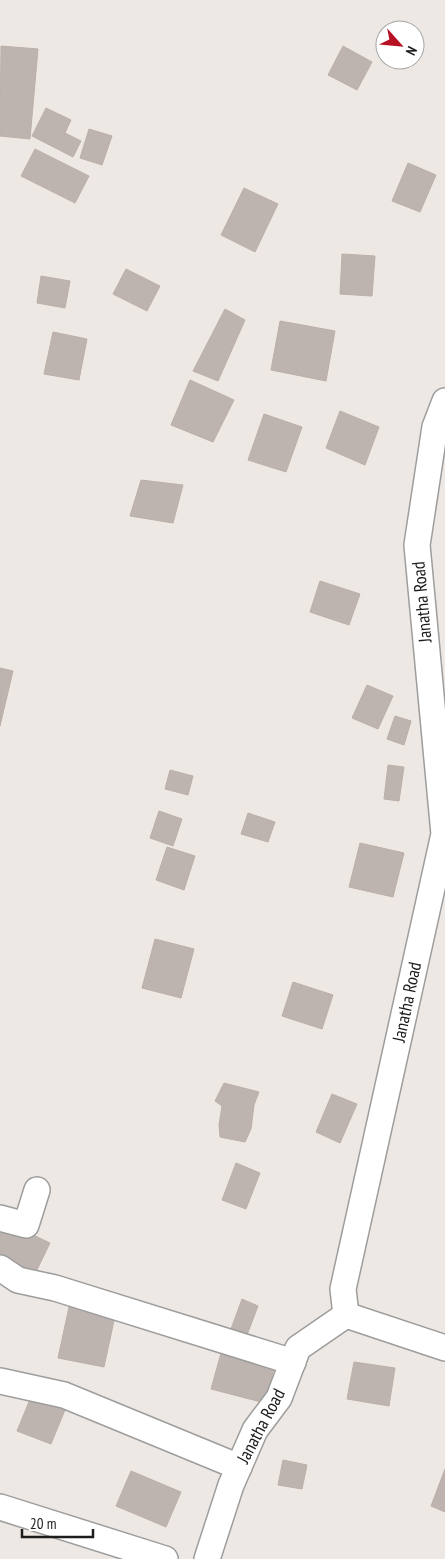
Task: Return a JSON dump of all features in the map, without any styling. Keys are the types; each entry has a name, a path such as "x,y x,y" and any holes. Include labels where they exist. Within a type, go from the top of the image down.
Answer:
{"street":[{"name":"Janatha Road","path":"207,1559 239,1467 255,1430 279,1398 298,1348 346,1315 343,1289 444,834 440,737 417,545 435,427 445,401"},
{"path":"0,1218 26,1224 37,1190"},
{"path":"0,1268 18,1280 55,1288 293,1362"},
{"path":"346,1315 445,1348"},
{"path":"0,1381 64,1395 239,1467"},
{"path":"0,1507 165,1559"}],"building":[{"path":"1,46 38,49 30,139 0,136"},
{"path":"343,46 372,62 357,90 328,75"},
{"path":"46,108 71,120 65,133 81,141 73,157 32,136"},
{"path":"89,129 112,136 102,165 80,158"},
{"path":"35,149 89,176 75,203 21,176"},
{"path":"408,163 436,175 420,212 392,201"},
{"path":"244,188 278,204 255,252 221,235"},
{"path":"342,254 375,256 372,296 340,294"},
{"path":"126,269 160,286 147,311 113,294"},
{"path":"41,276 70,281 65,308 37,303"},
{"path":"225,309 245,320 218,381 193,371"},
{"path":"280,321 335,331 326,381 271,370"},
{"path":"53,332 87,339 79,380 44,374"},
{"path":"190,380 234,400 213,442 171,425"},
{"path":"340,411 379,427 365,465 326,448"},
{"path":"264,414 302,427 286,472 248,460"},
{"path":"141,480 183,485 173,523 130,516"},
{"path":"320,581 360,594 349,625 310,612"},
{"path":"0,668 13,671 0,726"},
{"path":"367,685 393,696 378,729 352,718"},
{"path":"395,716 411,721 404,745 387,739"},
{"path":"388,765 404,767 399,801 384,799"},
{"path":"170,770 193,776 188,795 165,789"},
{"path":"159,811 182,819 173,846 150,838"},
{"path":"248,813 275,822 268,842 241,834"},
{"path":"360,843 404,853 393,897 349,887"},
{"path":"167,847 195,856 184,890 156,880"},
{"path":"155,939 194,949 181,998 142,988"},
{"path":"293,982 333,995 322,1029 282,1016"},
{"path":"224,1083 259,1092 254,1105 251,1129 245,1142 220,1137 219,1125 222,1106 215,1101"},
{"path":"332,1094 357,1104 340,1143 316,1132"},
{"path":"236,1163 260,1173 246,1209 222,1200"},
{"path":"4,1221 50,1243 35,1274 0,1258 0,1229"},
{"path":"242,1299 258,1306 247,1335 231,1329"},
{"path":"69,1307 115,1316 104,1367 58,1358"},
{"path":"223,1346 276,1360 265,1403 211,1389"},
{"path":"354,1362 395,1368 389,1406 347,1399"},
{"path":"33,1392 67,1405 51,1444 17,1431"},
{"path":"283,1460 307,1465 302,1489 278,1485"},
{"path":"445,1469 445,1512 431,1506"},
{"path":"131,1471 181,1492 166,1527 116,1506"}]}
